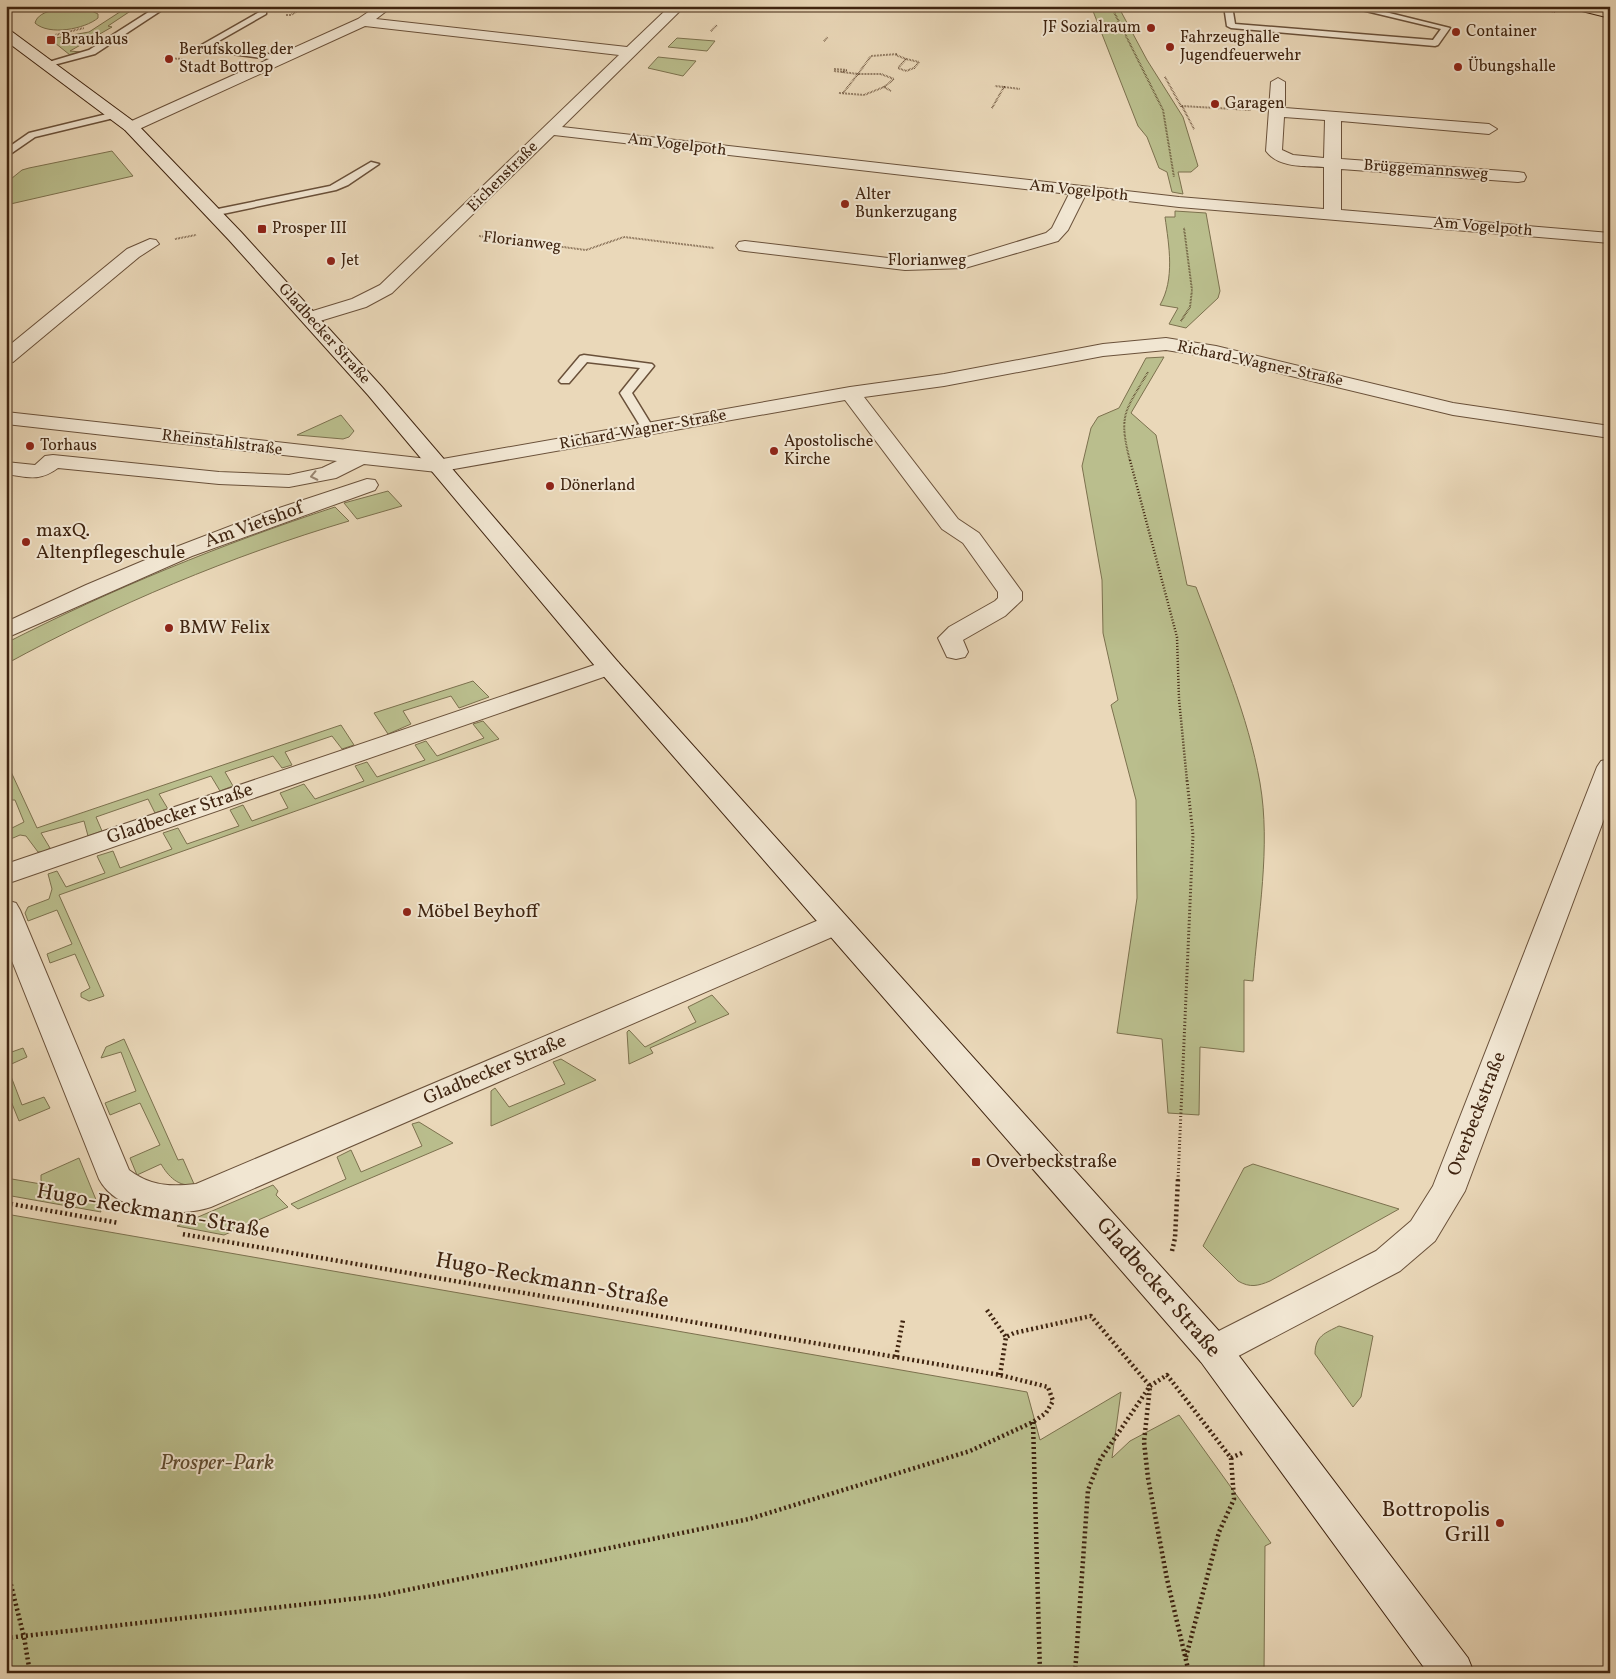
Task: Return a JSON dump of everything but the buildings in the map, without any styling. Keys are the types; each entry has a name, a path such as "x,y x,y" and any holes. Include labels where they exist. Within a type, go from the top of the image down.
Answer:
{"main road":[{"path":"1579,6 1610,14"}],"street":[{"path":"131,127 362,22 386,6"},
{"name":"Eichenstraße","path":"310,318 359,303 386,289 447,232 678,6"},
{"path":"362,22 632,52"},
{"name":"Gladbecker Straße","path":"12,39 131,127 228,228 310,318 609,667 1214,1351 1453,1673"},
{"name":"Brüggemannsweg","path":"1278,82 1275,154 1292,160 1518,177"},
{"path":"1277,112 1489,128"},
{"path":"1332,215 1333,116"},
{"name":"Am Vogelpoth","path":"550,130 1179,202 1610,238"},
{"name":"Florianweg","path":"745,246 904,264 965,263 1052,237 1059,230 1079,191"},
{"path":"6,358 132,253 150,244"},
{"name":"Richard-Wagner-Straße","path":"437,466 850,393 944,380 1103,350 1166,344 1216,352 1453,409 1610,432"},
{"path":"850,393 950,524 970,538 1010,592 1010,600 1004,607 970,623 950,638 956,652"},
{"name":"Rheinstahlstraße","path":"6,418 360,459 437,466"},
{"name":"Am Vietshof","path":"6,468 39,472 53,461 236,479 289,481 328,473 360,459"},
{"name":"Am Vietshof","path":"6,631 98,587 188,550 280,514 367,485"},
{"name":"Gladbecker Straße","path":"6,874 609,667"},
{"name":"Overbeckstraße","path":"1214,1351 1388,1262 1422,1231 1448,1191 1610,767"},
{"name":"Gladbecker Straße","path":"6,910 116,1179 130,1190 149,1198 174,1201 198,1197 836,924"}],"lane":[{"path":"46,64 92,52 164,6"},
{"path":"1228,6 1231,26 1434,42 1446,28 1349,6"},
{"path":"263,12 202,47 282,59"},
{"path":"6,154 32,135 115,115"},
{"path":"213,213 333,188 345,183 374,164"},
{"path":"333,188 352,189"},
{"path":"565,381 584,358 648,366 626,393 648,429"}],"path":[{"path":"12,9 15,11 68,6 117,10 109,15"},
{"path":"1111,6 1163,110 1192,290 1190,307 1125,411 1123,433 1177,637 1178,699 1194,834 1175,1238 1162,1291"},
{"path":"711,31 717,25"},
{"path":"12,39 87,28"},
{"path":"824,42 828,37"},
{"path":"843,94 871,56 897,54 906,59 919,62 914,68 906,71 898,68 906,59"},
{"path":"163,58 184,59"},
{"path":"830,73 835,67 847,70 833,72 881,74 894,79 893,82 884,87 864,95 839,93"},
{"path":"1165,77 1194,129"},
{"path":"995,86 1020,89"},
{"path":"884,87 891,91"},
{"path":"992,108 1004,87"},
{"path":"1181,106 1277,112"},
{"path":"150,244 228,228"},
{"name":"Florianweg","path":"447,232 586,250 624,237 714,248"},
{"name":"Hugo-Reckmann-Straße","path":"6,1203 121,1223"},
{"name":"Hugo-Reckmann-Straße","path":"180,1233 1000,1375 1048,1387 1053,1401 1046,1413 1032,1422"},
{"path":"987,1310 1006,1337 1000,1375"},
{"path":"1006,1337 1014,1333 1091,1316 1150,1386 1144,1442 1148,1478 1167,1579 1190,1673"},
{"path":"896,1358 903,1320"},
{"path":"1075,1673 1088,1490 1100,1460 1150,1386 1167,1375 1231,1458 1234,1500 1219,1532 1186,1657"},
{"path":"6,1638 378,1596 749,1519 970,1451 1032,1422 1040,1673"},
{"path":"6,1565 24,1637 30,1673"}],"green space":[{"path":"129,6 138,6 108,26 112,27 70,51 81,52 70,55 50,39 89,32"},
{"path":"1091,6 1118,6 1147,60 1183,117 1198,166 1191,172 1178,172 1183,194 1172,192 1167,172 1159,168 1147,137 1138,126"},
{"path":"79,8 88,9 98,14 98,18 85,25 67,30 49,29 35,23 42,14 47,12"},
{"path":"677,38 715,41 707,51 668,47"},
{"path":"658,57 696,61 683,76 648,68"},
{"path":"112,151 133,176 6,205 6,183 22,170"},
{"path":"1175,211 1206,213 1220,291 1218,298 1186,328 1169,324 1178,308 1160,305 1168,284 1170,262 1165,217 1175,217"},
{"path":"1164,357 1131,413 1156,435 1187,585 1196,587 1241,708 1255,758 1263,807 1264,857 1253,981 1244,980 1244,1052 1200,1047 1199,1115 1168,1113 1162,1039 1117,1033 1137,898 1136,800 1111,705 1118,700 1103,633 1102,580 1082,466 1091,428 1098,417 1119,408 1146,358"},
{"path":"341,415 354,431 349,437 343,439 297,435"},
{"path":"388,491 402,506 357,519 344,503"},
{"path":"335,507 349,521 217,566 131,602 6,664 6,643 46,623 127,586 209,552"},
{"path":"473,681 489,697 459,708 451,696 403,711 411,724 388,734 374,713"},
{"path":"483,721 499,739 59,895 104,996 89,1001 81,997 81,993 90,988 75,954 50,963 47,954 72,944 57,910 28,921 25,913 28,907 49,899 52,889 48,874 57,871 66,887 105,873 97,856 113,851 120,868 172,849 163,833 178,828 187,844 239,826 230,810 243,805 252,821 288,808 280,793 304,784 315,799 364,781 355,766 367,762 377,777 425,760 415,745 426,741 437,756 484,738 473,724"},
{"path":"341,725 354,745 342,749 332,736 285,752 292,765 282,768 273,756 225,772 233,786 220,791 211,776 159,794 168,809 155,813 148,799 96,817 102,831 88,836 84,821 41,833 50,848 44,852 38,852 26,836 20,835 6,841 6,831 24,822 15,800 6,800 6,792 9,789 6,784 6,761 37,828"},
{"path":"712,995 729,1014 650,1048 653,1053 629,1064 627,1032 629,1030 645,1047 696,1022 688,1007"},
{"path":"124,1039 178,1160 183,1159 194,1184 183,1184 174,1180 161,1164 137,1175 130,1158 160,1145 140,1103 110,1115 105,1103 136,1091 121,1052 101,1058 106,1047"},
{"path":"23,1048 27,1057 7,1066 22,1105 44,1097 50,1108 19,1121 6,1089 6,1054"},
{"path":"561,1059 596,1080 491,1126 491,1091 495,1088 509,1107 565,1084 553,1062"},
{"path":"419,1122 453,1143 298,1209 291,1204 346,1179 337,1157 351,1150 361,1172 422,1146 412,1124"},
{"path":"79,1158 101,1212 6,1195 6,1178 41,1184 41,1175"},
{"path":"1253,1164 1399,1209 1270,1281 1258,1285 1246,1285 1238,1281 1203,1246 1244,1168"},
{"path":"273,1185 278,1191 276,1195 288,1207 224,1235 177,1226"},
{"name":"Prosper-Park","path":"6,1214 1027,1392 1040,1440 1121,1392 1112,1458 1130,1441 1179,1415 1271,1543 1265,1546 1264,1673 6,1673"},
{"path":"1339,1326 1373,1336 1361,1397 1353,1407 1315,1354 1315,1348 1319,1339 1325,1333"}],"place":[{"name":"JF Sozialraum","path":"1151,28"},
{"name":"Container","path":"1456,32"},
{"name":"Brauhaus","path":"51,40"},
{"name":"Fahrzeughalle Jugendfeuerwehr","path":"1170,47"},
{"name":"Berufskolleg der Stadt Bottrop","path":"169,59"},
{"name":"Übungshalle","path":"1458,67"},
{"name":"Garagen","path":"1215,104"},
{"name":"Alter Bunkerzugang","path":"845,204"},
{"name":"Prosper III","path":"262,229"},
{"name":"Jet","path":"331,261"},
{"name":"Torhaus","path":"30,446"},
{"name":"Apostolische Kirche","path":"774,451"},
{"name":"Dönerland","path":"550,486"},
{"name":"maxQ. Altenpflegeschule","path":"26,542"},
{"name":"BMW Felix","path":"169,628"},
{"name":"Möbel Beyhoff","path":"407,912"},
{"name":"Overbeckstraße","path":"976,1162"},
{"name":"Bottropolis Grill","path":"1500,1523"}]}
